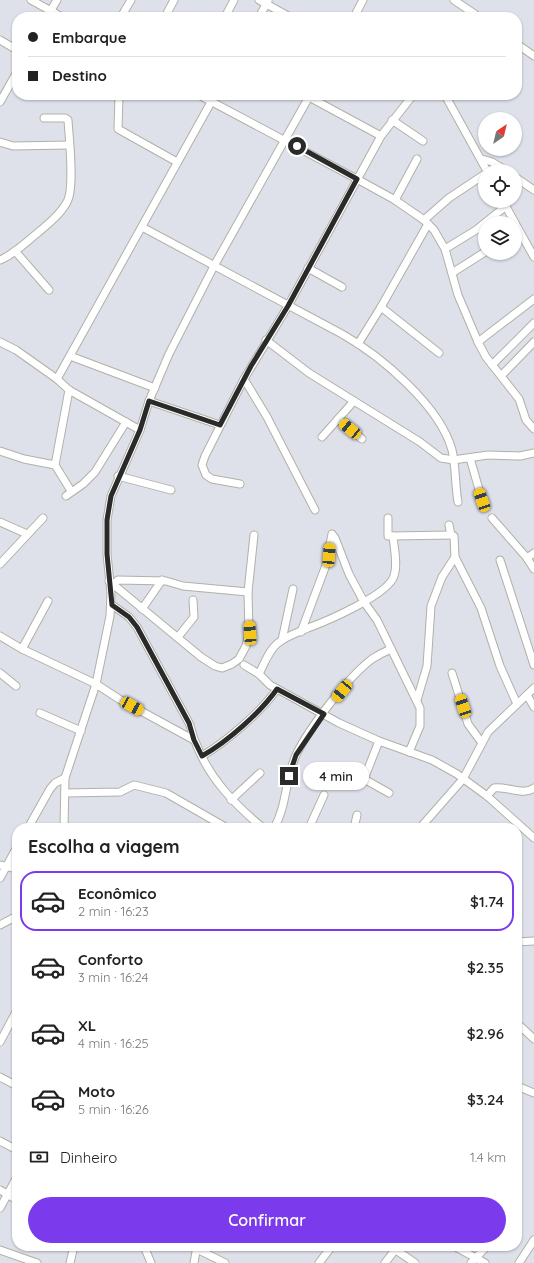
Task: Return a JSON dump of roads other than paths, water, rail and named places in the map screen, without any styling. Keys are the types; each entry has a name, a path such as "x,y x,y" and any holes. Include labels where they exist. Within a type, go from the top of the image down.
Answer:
{"street":[{"path":"31,0 46,12"},
{"path":"50,12 57,0"},
{"path":"124,12 131,0"},
{"path":"168,12 174,0"},
{"path":"228,12 234,0"},
{"path":"259,0 268,2 283,12"},
{"path":"357,12 363,0"},
{"path":"454,0 468,12"},
{"path":"262,12 268,2"},
{"path":"0,40 12,47"},
{"path":"522,48 534,56"},
{"path":"0,102 12,81"},
{"path":"119,100 118,129 177,162"},
{"path":"208,100 395,200 426,222 440,237 445,249 458,295 478,342 492,365 519,399 526,420 534,429"},
{"path":"64,823 65,778 96,684 112,605 112,583 107,534 107,520 111,496 118,476 140,430 149,401 169,354 214,266 308,100"},
{"path":"317,100 381,136"},
{"path":"240,484 212,479 206,475 202,465 220,425 244,379 266,340 288,306 381,136 409,100"},
{"path":"448,100 484,164"},
{"path":"57,379 211,102"},
{"path":"0,260 15,251 57,214 68,201 71,190 67,118 44,118"},
{"path":"392,120 423,141"},
{"path":"0,142 13,146 69,145"},
{"path":"395,200 418,159"},
{"path":"482,159 495,164"},
{"path":"358,344 381,307 426,222 449,198 478,179"},
{"path":"522,182 534,190"},
{"path":"445,249 476,230 501,208"},
{"path":"142,227 358,344 400,379 429,409 445,434 452,451 458,502"},
{"path":"522,237 534,257"},
{"path":"15,251 49,290"},
{"path":"452,273 478,256"},
{"path":"308,268 342,287"},
{"path":"478,342 534,299"},
{"path":"381,307 440,353"},
{"path":"492,365 534,323"},
{"path":"266,340 309,373 420,442 441,458 453,460 488,455 520,456 534,453"},
{"path":"0,342 16,350 57,379 68,390 140,430"},
{"path":"501,376 534,342"},
{"path":"70,356 154,388"},
{"path":"244,379 267,417 315,510"},
{"path":"68,390 55,464 69,494 79,488 95,472 126,422"},
{"path":"149,401 220,425"},
{"path":"322,437 354,402"},
{"path":"338,419 362,439"},
{"path":"0,451 24,459 55,464"},
{"path":"470,458 482,500"},
{"path":"118,476 171,490"},
{"path":"0,564 43,518"},
{"path":"388,518 388,536 451,536"},
{"path":"492,518 527,558 534,569"},
{"path":"0,522 27,534"},
{"path":"450,526 451,536 454,536 455,557 481,608 500,666 517,704"},
{"path":"301,632 326,565 332,534 349,574 364,602 377,620 417,700 422,715 420,726 409,752"},
{"path":"112,583 161,625 215,666 222,668 239,659 248,639 248,592 254,535"},
{"path":"259,674 272,648 282,640 335,618 364,602 385,588 394,576 393,536"},
{"path":"527,558 534,553"},
{"path":"417,700 427,666 431,606 442,576 455,557"},
{"path":"500,560 534,665"},
{"path":"112,583 118,580 162,580 183,586 248,592"},
{"path":"142,609 162,580"},
{"path":"282,640 293,589"},
{"path":"178,638 194,617 193,600"},
{"path":"22,649 48,601"},
{"path":"112,605 129,617 137,627 189,723 194,740 219,786 231,800 257,823"},
{"path":"0,636 22,649 96,684 119,699 194,740"},
{"path":"276,823 280,815 286,786 296,755 324,714 366,665 391,649"},
{"path":"244,665 259,674 263,680 277,689 324,714 379,741 432,760 487,796 517,823"},
{"path":"0,673 16,686"},
{"path":"452,673 468,724 482,743"},
{"path":"424,823 463,779 488,732 534,688"},
{"path":"202,756 226,739 265,705 277,689"},
{"path":"527,695 534,707"},
{"path":"40,713 81,731"},
{"path":"379,741 364,779 389,793"},
{"path":"231,800 260,773"},
{"path":"31,823 50,788 55,783 65,778"},
{"path":"65,793 120,792 132,784 166,793 218,823"},
{"path":"487,796 494,788 506,787 525,792 534,788"},
{"path":"311,823 324,795"},
{"path":"355,823 357,815"},
{"path":"522,827 534,838"},
{"path":"0,878 3,866 12,854"},
{"path":"0,925 12,919"},
{"path":"522,942 534,941"},
{"path":"0,1042 12,1019"},
{"path":"522,1028 534,1039"},
{"path":"0,1077 12,1083"},
{"path":"522,1088 534,1093"},
{"path":"0,1141 12,1147"},
{"path":"0,1208 12,1187"},
{"path":"0,1190 12,1197"},
{"path":"519,1263 534,1240"},
{"path":"0,1250 37,1263"},
{"path":"70,1263 73,1251"},
{"path":"146,1251 151,1263"},
{"path":"194,1263 196,1251"},
{"path":"203,1251 225,1263"},
{"path":"319,1263 328,1251"},
{"path":"385,1263 395,1251"},
{"path":"401,1251 415,1263"},
{"path":"461,1251 473,1260 485,1263"},
{"path":"473,1260 482,1251"}]}
